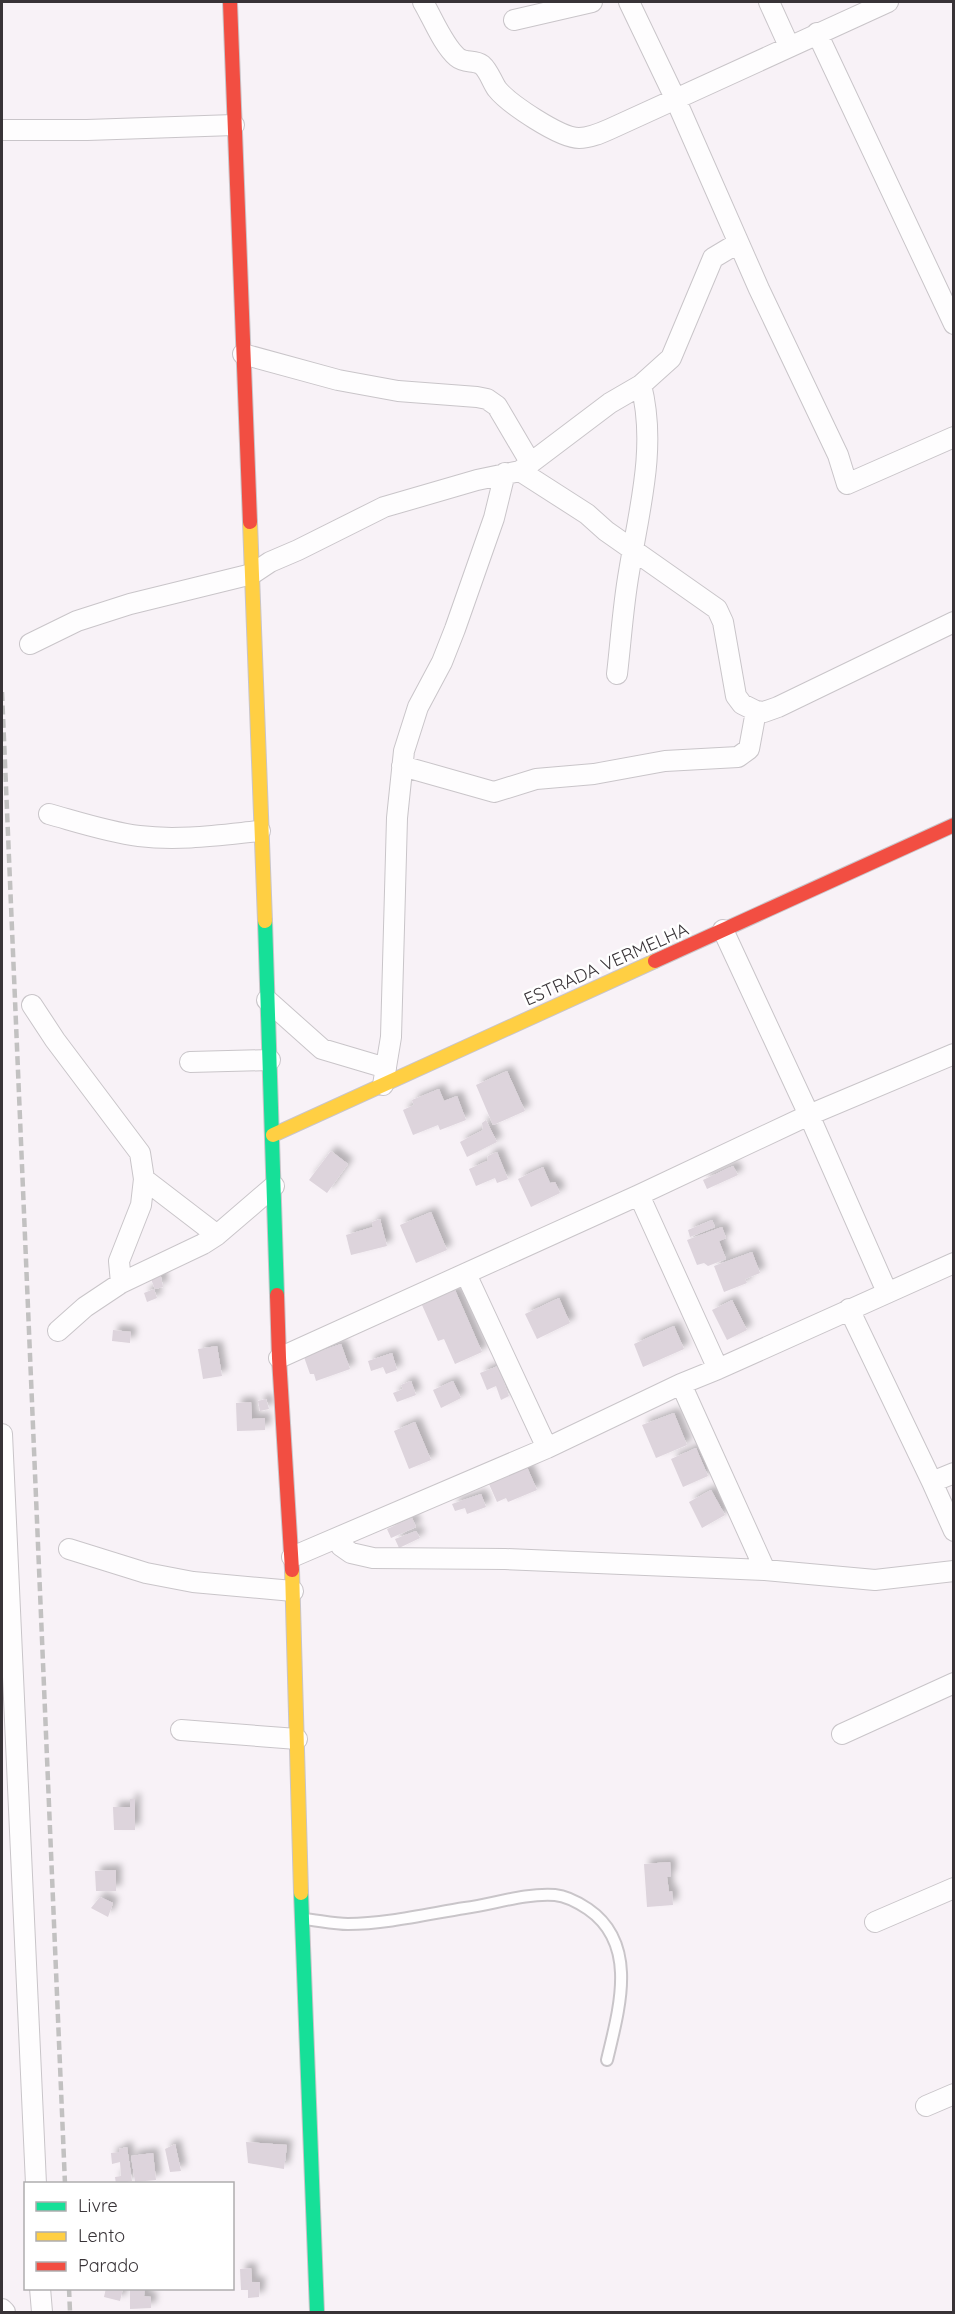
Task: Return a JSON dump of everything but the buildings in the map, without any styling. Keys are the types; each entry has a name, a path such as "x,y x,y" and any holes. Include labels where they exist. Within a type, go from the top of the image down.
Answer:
{"street":[{"path":"230,2 273,1136 279,1358 292,1557 302,1918 317,2313"},
{"path":"423,2 456,56 465,62 477,62 484,66 498,90 515,107 536,120 576,138 585,138 610,129 888,2"},
{"path":"514,20 592,2"},
{"path":"629,2 675,98 738,243 838,455 847,484 954,437"},
{"path":"769,2 789,46"},
{"path":"817,33 954,324"},
{"path":"2,130 87,130 234,125"},
{"path":"30,644 77,621 120,607 252,574 270,562 384,507 519,468 610,402 641,385 671,358 713,258 738,243"},
{"path":"243,354 338,380 398,391 487,399 497,406 519,468 587,514 633,551 717,609 723,622 736,696 742,704 756,711 764,711 798,699 954,622"},
{"path":"617,674 628,573 645,484 648,409 641,385"},
{"path":"267,1000 322,1049 384,1076 391,1037 395,881 402,766 418,707 442,662 494,518 519,468"},
{"path":"402,766 494,792 536,779 594,774 665,761 738,757 749,749 756,711"},
{"path":"49,813 97,827 140,836 184,838 260,831"},
{"name":"ESTRADA VERMELHA","path":"273,1136 384,1076 723,930 954,825"},
{"path":"723,930 887,1292"},
{"path":"32,1005 55,1040 140,1153 144,1179 141,1205 119,1261 121,1283"},
{"path":"279,1358 809,1116 954,1054"},
{"path":"190,1062 270,1060"},
{"path":"144,1179 217,1235"},
{"path":"58,1331 85,1306 121,1283 217,1235 274,1186"},
{"path":"639,1195 718,1370"},
{"path":"292,1557 547,1448 681,1384 718,1370 954,1263"},
{"path":"466,1274 547,1448"},
{"path":"849,1309 954,1531"},
{"path":"681,1384 765,1570"},
{"path":"2,1434 36,2182"},
{"path":"932,1482 954,1473"},
{"path":"337,1538 341,1546 351,1553 373,1558 505,1559 765,1570 875,1580 954,1571"},
{"path":"69,1549 146,1573 192,1582 293,1591"},
{"path":"842,1734 954,1683"},
{"path":"181,1730 297,1739"},
{"path":"875,1922 954,1888"},
{"path":"926,2106 954,2094"},
{"path":"40,2290 42,2313"},
{"path":"2,2308 5,2313"}],"lane":[{"path":"302,1918 348,1924 468,1908 538,1895 558,1895 581,1904 601,1918 617,1943 622,1979 618,2011 607,2060"}],"railway":[{"path":"2,692 65,2182"},
{"path":"69,2290 70,2312"}],"traffic: fast":[{"path":"265,921 277,1295"},
{"path":"301,1893 317,2312"}],"traffic: slow":[{"path":"250,522 265,921"},
{"path":"273,1135 655,961"},
{"path":"292,1570 301,1893"}],"traffic: jam":[{"path":"230,2 250,522"},
{"path":"655,961 954,825"},
{"path":"277,1295 292,1570"}]}
